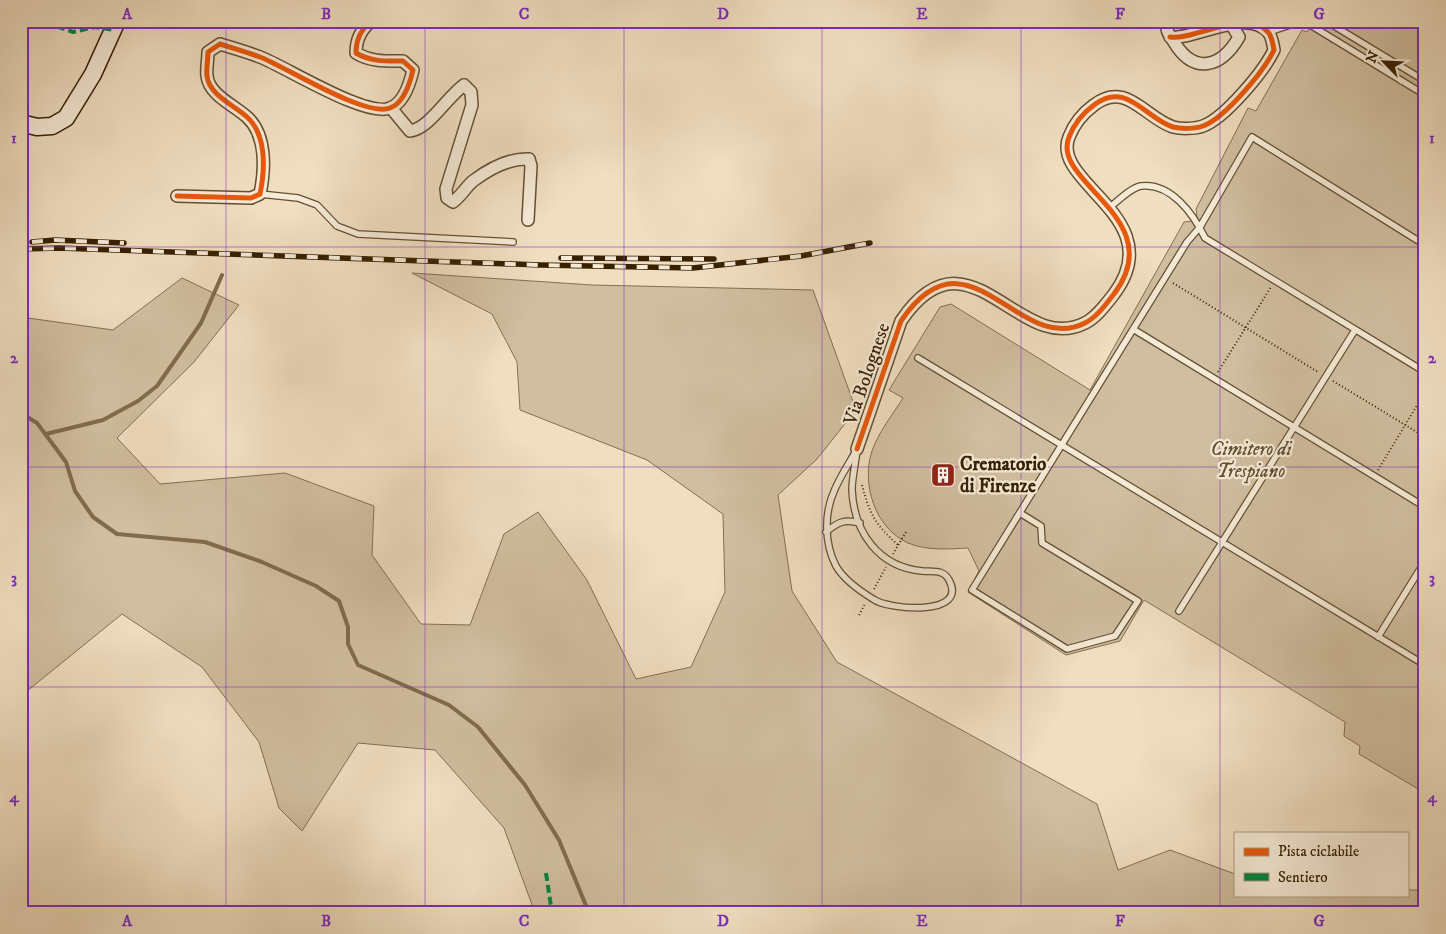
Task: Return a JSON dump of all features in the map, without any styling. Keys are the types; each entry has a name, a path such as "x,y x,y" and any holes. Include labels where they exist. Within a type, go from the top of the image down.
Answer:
{"street":[{"path":"21,123 37,127 52,126 66,118 93,74 117,21"},
{"path":"177,196 251,198 260,194 263,178 261,139 248,118 224,100 212,87 206,77 208,52 220,44 260,57 345,98 377,110 391,108 401,100 413,70 403,61 379,62 366,59 356,53 356,43 364,28 371,21"},
{"path":"1168,21 1166,28 1182,56 1197,64 1207,64 1221,58 1231,50 1239,37 1231,24"},
{"path":"1170,37 1186,37 1198,31 1231,24 1249,24 1261,27 1269,32"},
{"name":"Via Bolognese","path":"857,449 901,321 924,293 951,283 972,288 998,298 1030,319 1050,328 1070,330 1087,322 1104,307 1121,285 1129,260 1128,237 1109,208 1081,177 1069,155 1067,140 1085,111 1101,99 1117,95 1138,104 1174,127 1202,127 1220,117 1267,65 1274,50 1269,32"},
{"path":"391,108 410,132 419,130 464,85 471,92 472,105 446,189 447,198 453,202 472,182 494,168 516,159 529,159 532,166 528,220"}],"lane":[{"path":"1326,21 1425,81"},
{"path":"1269,32 1299,22 1312,26 1425,95"},
{"path":"1020,513 1041,526 1042,543 1138,601 1115,636 1067,649 972,590 1187,242 1200,227 1252,137 1425,245"},
{"path":"1109,208 1128,193 1141,186 1161,189 1177,200 1195,218 1205,238 1425,372"},
{"path":"260,194 298,198 317,206 337,226 358,234 513,242"},
{"path":"1133,329 1425,507"},
{"path":"1179,611 1355,330"},
{"path":"918,358 1425,665"},
{"path":"857,449 852,491 860,523 870,546 889,562 903,568 940,572 948,578 951,586 949,596 940,606 903,608 876,601 853,585 836,566 826,532 834,490 857,449"},
{"path":"826,532 837,522 848,520 860,523"},
{"path":"1378,637 1425,560"}],"path":[{"path":"1165,278 1425,437"},
{"path":"1214,378 1275,280"},
{"path":"1374,476 1425,392"},
{"path":"861,482 869,510 878,526 898,545"},
{"path":"859,615 906,532"}],"green space":[{"name":"Cimitero di Trespiano","path":"1314,21 1416,21 1425,27 1425,793 1359,754 1360,746 1344,736 1345,722 1144,600 1120,641 1066,655 968,592 979,571 968,548 930,548 908,543 887,527 879,516 870,491 868,477 872,451 903,398 889,390 940,307 951,304 1090,390 1184,222 1193,221 1197,215 1196,209 1248,108 1256,111 1302,30 1307,32"},
{"path":"412,273 592,285 813,290 856,410 817,459 778,495 792,591 837,662 1097,804 1118,870 1170,850 1234,874 1234,896 1408,896 1408,890 1425,890 1425,913 535,913 504,828 435,750 358,743 302,831 279,808 259,742 202,667 122,614 21,696 21,317 113,330 182,278 239,305 194,362 117,438 160,484 285,473 374,506 372,555 421,624 470,625 504,534 538,512 587,580 636,679 691,667 725,592 723,514 647,460 520,410 517,362 492,314"}],"waterway":[{"path":"46,434 103,420 138,401 157,386 201,323 222,275"},
{"path":"21,413 37,423 66,462 75,491 93,517 117,534 205,542 262,562 316,586 339,601 348,627 348,644 358,665 449,705 478,727 525,785 559,840 589,913"}],"railway":[{"path":"32,242 55,240 124,243"},
{"path":"21,249 59,248 540,265 693,268 801,256 870,243"},
{"path":"561,258 714,259"}],"marked path":[{"path":"24,21 27,25 44,22 73,32 95,27 114,30"},
{"path":"546,873 552,913"}],"cycle path":[{"path":"177,196 251,198 260,194 263,174 263,153 258,133 254,124 247,117 212,89 207,76 208,52 220,44 272,62 326,90 363,106 379,109 390,108 403,97 413,70 403,61 373,59 356,53 360,35 371,21"},
{"path":"857,449 901,321 926,294 949,284 971,287 993,297 1038,323 1061,329 1085,323 1101,310 1114,294 1128,267 1128,244 1120,223 1076,170 1068,154 1069,137 1076,123 1094,105 1105,98 1116,97 1135,103 1173,127 1196,128 1203,126 1222,114 1243,93 1262,70 1274,50 1268,32 1258,25 1247,23 1233,24 1180,37 1170,37"}],"place":[{"name":"Crematorio di Firenze","path":"943,475"}]}
